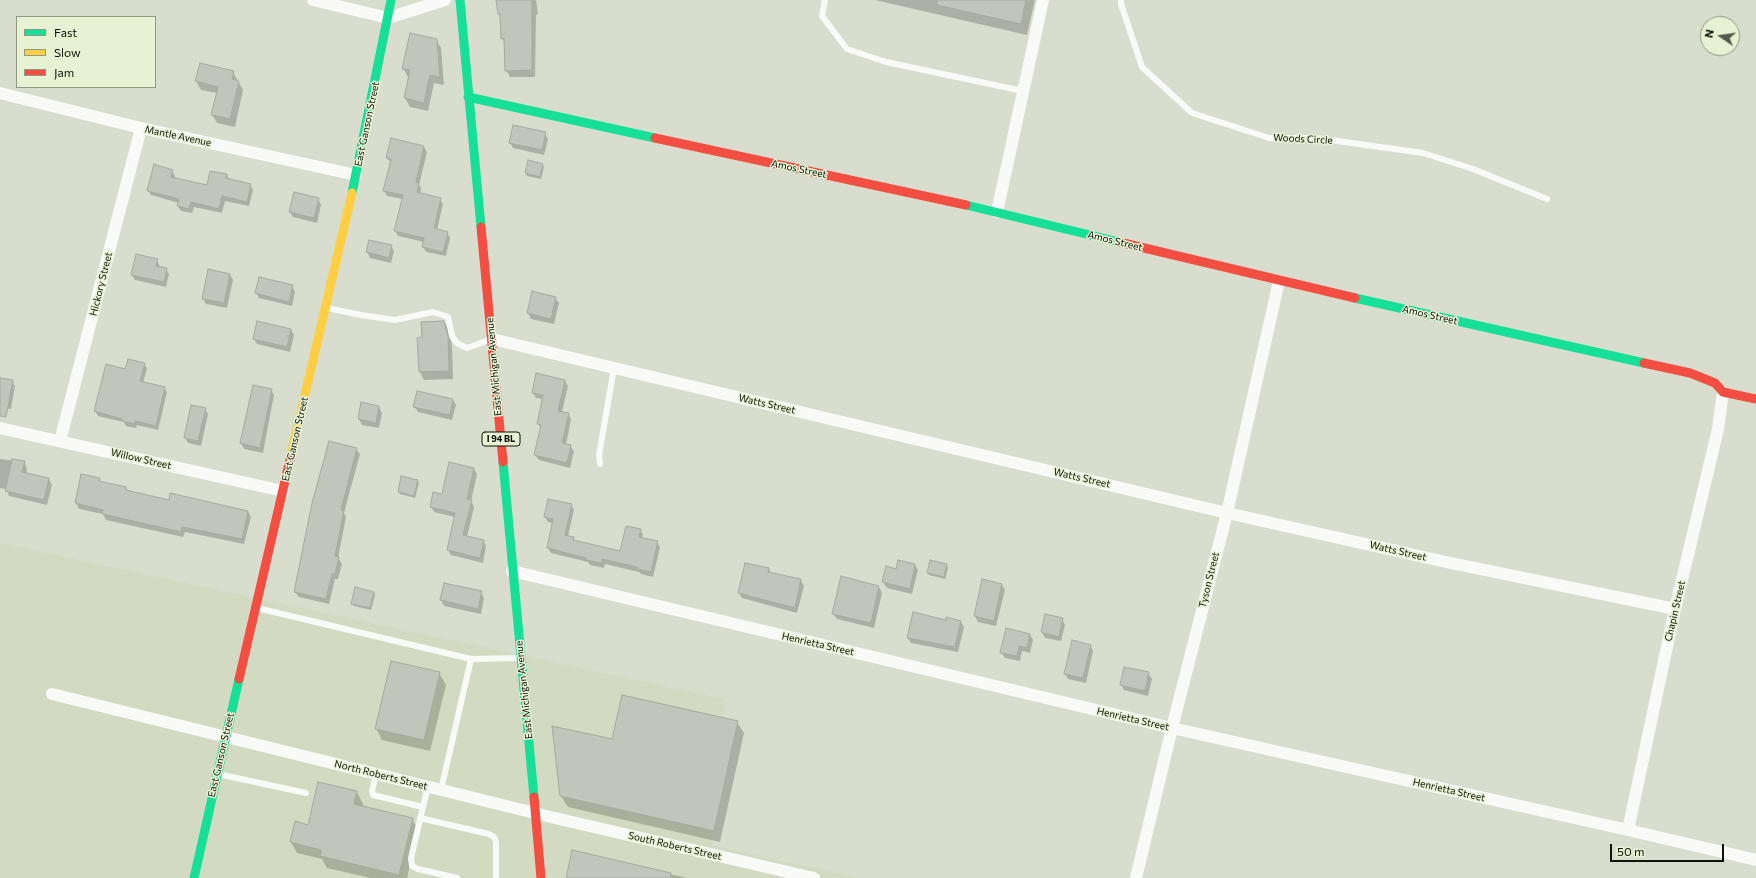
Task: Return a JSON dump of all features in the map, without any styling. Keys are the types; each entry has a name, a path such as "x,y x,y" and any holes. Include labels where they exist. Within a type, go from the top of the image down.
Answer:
{"street":[{"path":"313,0 388,18 445,0"},
{"name":"East Ganson Street","path":"194,878 225,737 356,175 391,0"},
{"name":"East Michigan Avenue","path":"460,0 541,878"},
{"path":"997,212 1043,0"},
{"name":"Mantle Avenue","path":"0,93 23,93 141,128 356,175"},
{"name":"Amos Street","path":"468,97 997,212 1279,281 1690,373 1715,383 1723,392 1756,399"},
{"name":"Hickory Street","path":"60,441 141,128"},
{"name":"Tyson Street","path":"1136,878 1172,728 1227,513 1279,281"},
{"name":"Watts Street","path":"492,339 1227,513 1438,560 1675,609"},
{"name":"Chapin Street","path":"1628,830 1675,609 1718,429 1723,392"},
{"name":"Willow Street","path":"0,428 282,492"},
{"name":"Henrietta Street","path":"512,571 1172,728 1756,860"},
{"name":"North Roberts Street","path":"52,694 536,813"},
{"name":"South Roberts Street","path":"536,813 814,878"}],"lane":[{"path":"825,0 822,16 848,49 886,62 1023,91"},
{"name":"Woods Circle","path":"1121,0 1142,67 1192,113 1269,138 1316,138 1423,153 1473,169 1547,199"},
{"path":"325,307 361,316 395,320 434,312 448,317 452,336 457,343 467,348 492,339"},
{"path":"600,464 599,455 614,368"},
{"path":"255,607 471,660 521,658"},
{"path":"441,790 471,660"},
{"path":"217,774 306,793"},
{"path":"376,774 372,791 373,795 423,808"},
{"path":"428,786 411,858 412,866 418,869 457,878"},
{"path":"420,818 489,834 494,837 496,842 496,878"}],"shaded area":[{"path":"0,543 725,699 712,845 859,878 0,878"}],"building":[{"path":"496,0 532,0 532,70 505,71 504,38 501,39 500,14 498,14"},
{"path":"937,0 1026,0 1021,24 937,5"},
{"path":"410,33 437,39 440,77 430,75 424,103 404,98 410,70 402,69"},
{"path":"200,63 234,71 232,79 239,81 230,119 211,115 218,87 195,81"},
{"path":"513,125 546,132 542,150 509,143"},
{"path":"391,138 424,146 416,182 419,183 417,192 441,198 434,228 448,232 443,252 422,247 424,238 394,231 403,195 383,191 391,159 386,158"},
{"path":"528,160 543,164 540,177 525,173"},
{"path":"154,164 173,170 171,177 207,185 210,171 227,174 226,178 251,184 247,202 222,196 219,209 191,202 189,209 177,206 179,199 147,191"},
{"path":"294,192 319,198 314,218 289,212"},
{"path":"369,240 392,245 389,258 366,252"},
{"path":"136,254 158,259 156,266 167,268 164,282 131,275"},
{"path":"208,269 230,274 224,303 202,299"},
{"path":"259,277 293,285 289,302 255,293"},
{"path":"532,291 556,297 551,319 527,313"},
{"path":"257,321 291,329 287,347 253,339"},
{"path":"444,321 448,336 449,371 419,372 417,338 422,337 421,322"},
{"path":"128,359 145,363 140,381 165,387 156,426 135,421 134,424 94,411 106,364 125,369"},
{"path":"536,373 565,380 558,411 569,413 562,443 571,445 567,463 534,455 541,425 537,424 543,395 532,393"},
{"path":"0,378 13,380 6,417 0,416"},
{"path":"253,385 272,389 260,448 240,443"},
{"path":"417,391 453,399 450,415 413,407"},
{"path":"361,402 379,406 376,423 358,419"},
{"path":"191,405 206,408 198,441 184,438"},
{"path":"329,441 357,448 341,510 344,510 335,556 339,557 335,574 332,574 326,599 294,592 312,503"},
{"path":"12,459 25,461 22,472 49,478 44,500 5,491"},
{"path":"449,462 474,468 467,499 472,500 463,535 484,540 480,558 447,550 455,513 430,507 433,492 442,494"},
{"path":"81,474 100,478 99,481 126,487 126,490 169,500 170,493 248,511 242,539 182,527 181,532 102,514 103,510 75,503"},
{"path":"401,476 418,480 414,496 398,492"},
{"path":"548,499 572,504 565,535 574,537 573,540 620,551 626,526 641,529 639,537 658,541 651,572 637,569 637,567 602,559 601,563 586,560 586,558 547,548 553,519 544,517"},
{"path":"898,560 915,564 910,589 882,582 886,566 896,569"},
{"path":"930,560 947,564 944,577 927,573"},
{"path":"745,563 769,568 768,572 801,579 795,608 738,593"},
{"path":"841,576 879,586 871,623 832,614"},
{"path":"982,579 1002,584 994,621 974,616"},
{"path":"444,583 482,591 478,609 440,600"},
{"path":"355,587 374,592 370,608 351,604"},
{"path":"913,612 946,620 946,617 961,621 955,647 907,638"},
{"path":"1045,614 1063,618 1059,637 1041,632"},
{"path":"1006,628 1030,634 1027,648 1019,646 1017,656 1000,653"},
{"path":"1072,640 1091,645 1083,678 1064,674"},
{"path":"391,661 440,672 424,740 375,729"},
{"path":"1124,667 1149,672 1145,691 1120,685"},
{"path":"622,695 738,721 714,831 560,796 552,726 612,739"},
{"path":"318,782 357,791 354,804 413,818 399,875 320,856 321,850 290,842 295,821 308,825"},
{"path":"572,850 671,873 670,878 566,878"}],"traffic: fast":[{"path":"352,193 391,0"},
{"path":"460,0 481,227"},
{"path":"468,97 655,138"},
{"path":"966,205 1119,242"},
{"path":"1355,298 1644,363"},
{"path":"503,462 534,797"},
{"path":"194,878 239,679"}],"traffic: slow":[{"path":"291,455 352,193"}],"traffic: jam":[{"path":"655,138 966,205"},
{"path":"481,227 503,462"},
{"path":"1119,242 1355,298"},
{"path":"1644,363 1690,373 1715,383 1723,392 1756,399"},
{"path":"239,679 291,455"},
{"path":"534,797 541,878"}]}
